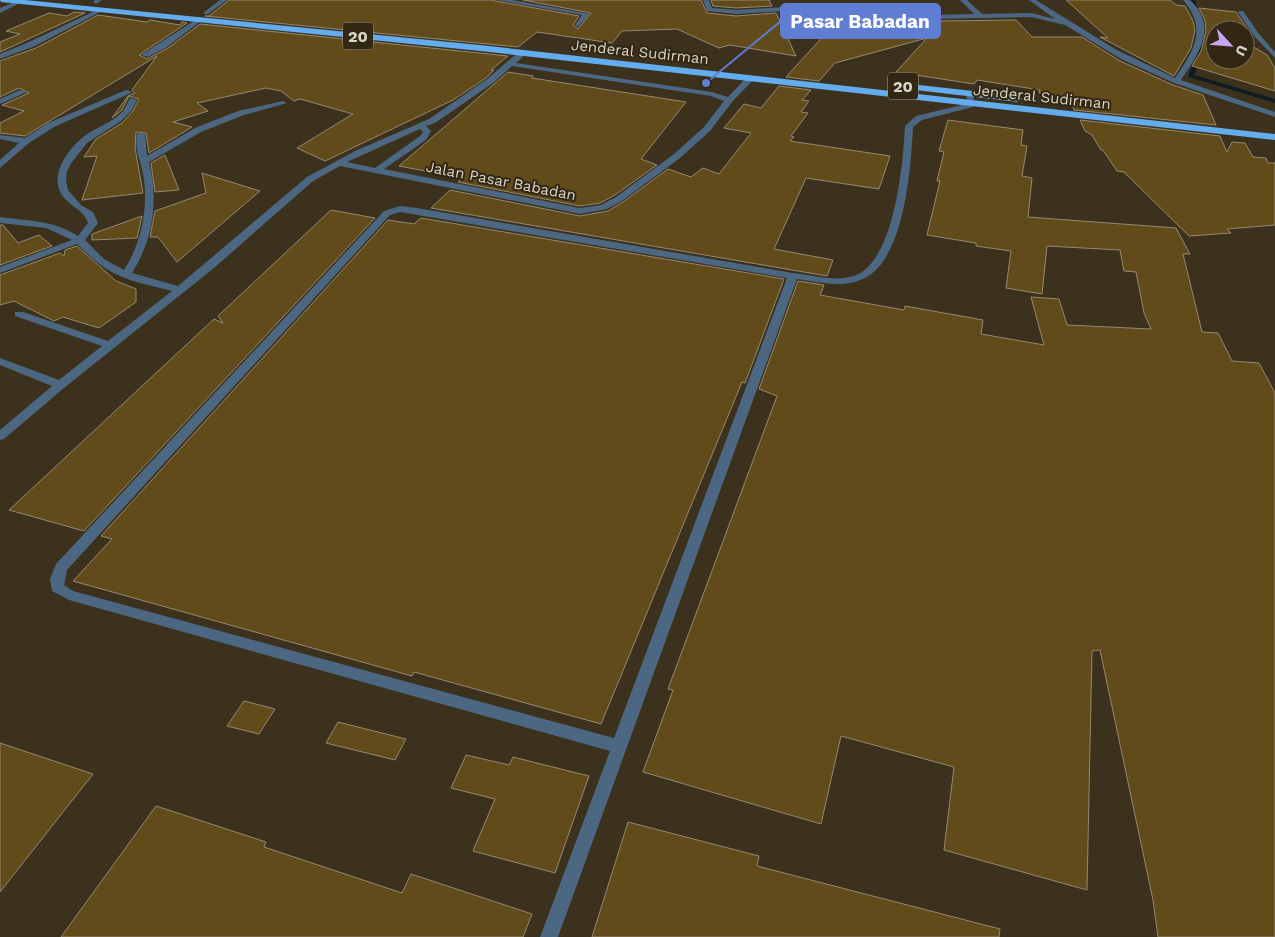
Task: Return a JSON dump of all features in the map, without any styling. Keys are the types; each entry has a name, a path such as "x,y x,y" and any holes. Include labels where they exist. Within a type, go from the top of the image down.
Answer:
{"highway":[{"name":"Jenderal Sudirman","path":"1,0 101,10 423,34 970,99 1275,138"},
{"name":"Jenderal Sudirman","path":"81,0 203,17 750,79 1275,127"}],"street":[{"path":"145,55 164,45 224,0"},
{"path":"500,0 521,1 587,14 578,24"},
{"path":"706,0 709,10 723,12 800,8 880,18 1031,15 1066,23"},
{"path":"963,0 980,16"},
{"path":"1032,0 1066,23 1124,57 1177,81 1275,115"},
{"path":"1177,81 1199,46 1198,17 1194,8 1186,0"},
{"path":"0,11 20,2"},
{"path":"0,57 32,44 101,10"},
{"path":"1241,12 1256,35 1275,56"},
{"path":"1,433 180,290 301,185 338,163 422,127 490,81 523,53"},
{"path":"511,64 712,94 729,100"},
{"name":"Jalan Pasar Babadan","path":"338,163 580,211 604,207 619,199 677,156 707,129 729,100 750,79"},
{"path":"0,102 23,92"},
{"path":"0,165 26,141 63,118 131,96 126,114 85,140 64,170 60,186 67,198 77,208 90,214 93,223 80,240 0,270"},
{"path":"618,746 68,595 57,587 57,579 68,560 387,213 400,210 417,210 793,276 848,280 861,277 872,270 885,247 904,188 909,126 919,118 970,99"},
{"path":"143,162 198,130 241,113 283,103"},
{"path":"377,170 423,138 427,131 422,127"},
{"path":"126,275 135,263 142,246 148,216 148,178 139,144 141,134"},
{"path":"0,138 26,141"},
{"path":"0,220 46,226 61,230 80,240 98,258 126,275 180,290"},
{"path":"549,937 793,276"},
{"path":"19,314 110,346"},
{"path":"0,361 60,384"}],"building":[{"path":"229,0 490,0 579,16 573,25 578,29 591,13 523,0 701,0 707,13 736,16 776,13 796,56 730,45 719,48 677,29 622,31 612,43 537,32 518,47 205,16 209,16"},
{"path":"711,0 769,0 772,6 736,8 713,6"},
{"path":"1066,0 1170,0 1176,5 1185,6 1193,21 1195,30 1191,48 1174,76 1100,37 1108,38"},
{"path":"1199,8 1236,12 1241,20 1205,20"},
{"path":"74,12 85,13 0,52 0,42 20,34 6,31 49,13 67,16"},
{"path":"98,15 180,25 182,22 187,23 139,55 147,59 168,48 200,24 508,56 491,70 494,70 486,78 453,100 325,161 297,148 353,114 300,99 294,101 281,91 266,88 197,103 208,111 173,122 192,127 149,153 146,133 136,132 135,148 143,193 82,200 97,156 84,157 96,139 122,123 133,111 139,99 129,96 122,110 112,118 128,96 135,93 132,90 157,56 25,136 0,133 0,123 24,111 2,105 29,93 19,88 0,97 0,61 36,48"},
{"path":"840,18 886,25 940,21 1016,20 1032,37 1082,37 1120,61 1173,85 1203,95 1216,125 1074,110 1068,97 1039,93 1040,90 977,80 974,84 896,72 927,38 835,63 819,81 786,77"},
{"path":"1205,35 1205,70 1192,66 1201,51"},
{"path":"1255,48 1267,55 1275,68 1275,91 1205,70 1255,70"},
{"path":"508,72 533,76 532,78 686,102 641,159 657,165 615,195 600,203 580,206 458,182 462,178 399,166"},
{"path":"779,86 811,90 802,100 809,101 801,112 808,113 791,136 794,137 790,141 890,156 879,189 806,178 774,249 833,260 827,276 431,208 450,190 580,216 608,211 668,169 691,177 703,168 719,174 751,133 724,128 744,104 761,108"},
{"path":"948,120 1023,130 1021,145 1027,146 1022,176 1032,178 1028,217 1176,228 1190,254 1183,254 1202,332 1218,333 1232,361 1259,363 1275,393 1275,937 1158,937 1153,900 1100,650 1092,651 1087,890 944,850 954,767 841,736 821,824 643,772 673,690 668,689 777,396 759,389 798,281 824,285 820,295 904,310 905,306 983,320 981,334 1044,345 1031,297 1059,299 1067,325 1151,329 1144,313 1136,272 1124,271 1120,250 1047,246 1042,294 1006,288 1011,251 976,246 976,243 927,235 940,181 937,181 944,152 939,151"},
{"path":"1080,120 1220,136 1227,152 1232,142 1245,143 1253,157 1266,158 1268,163 1275,163 1275,225 1227,229 1231,233 1189,236 1124,172 1117,171 1092,135 1085,131"},
{"path":"165,155 179,190 155,192 151,163"},
{"path":"202,173 260,191 177,262 158,237 150,237 155,211 206,193"},
{"path":"331,210 375,218 84,531 9,510 214,319 223,323 218,316"},
{"path":"142,216 137,238 92,240 92,234"},
{"path":"421,218 784,279 745,383 742,382 601,724 414,672 412,676 73,581 112,539 101,536 388,220 414,224"},
{"path":"0,225 3,225 18,243 39,235 52,246 0,265"},
{"path":"77,246 116,281 136,289 136,302 99,328 63,317 54,321 14,301 0,305 0,275 60,253 64,256 65,250"},
{"path":"244,701 275,709 259,734 227,726"},
{"path":"338,722 406,739 395,760 326,743"},
{"path":"0,743 93,774 0,892"},
{"path":"466,755 509,765 513,757 589,776 555,873 473,851 495,799 451,788"},
{"path":"156,806 266,842 264,847 402,893 411,874 532,914 523,937 61,937"},
{"path":"628,822 759,856 757,866 1000,929 999,937 592,937"}],"waterway":[{"path":"1193,0 1198,18"},
{"path":"1201,33 1202,50 1191,76 1275,101"}],"place":[{"name":"Pasar Babadan","path":"706,83"}]}
